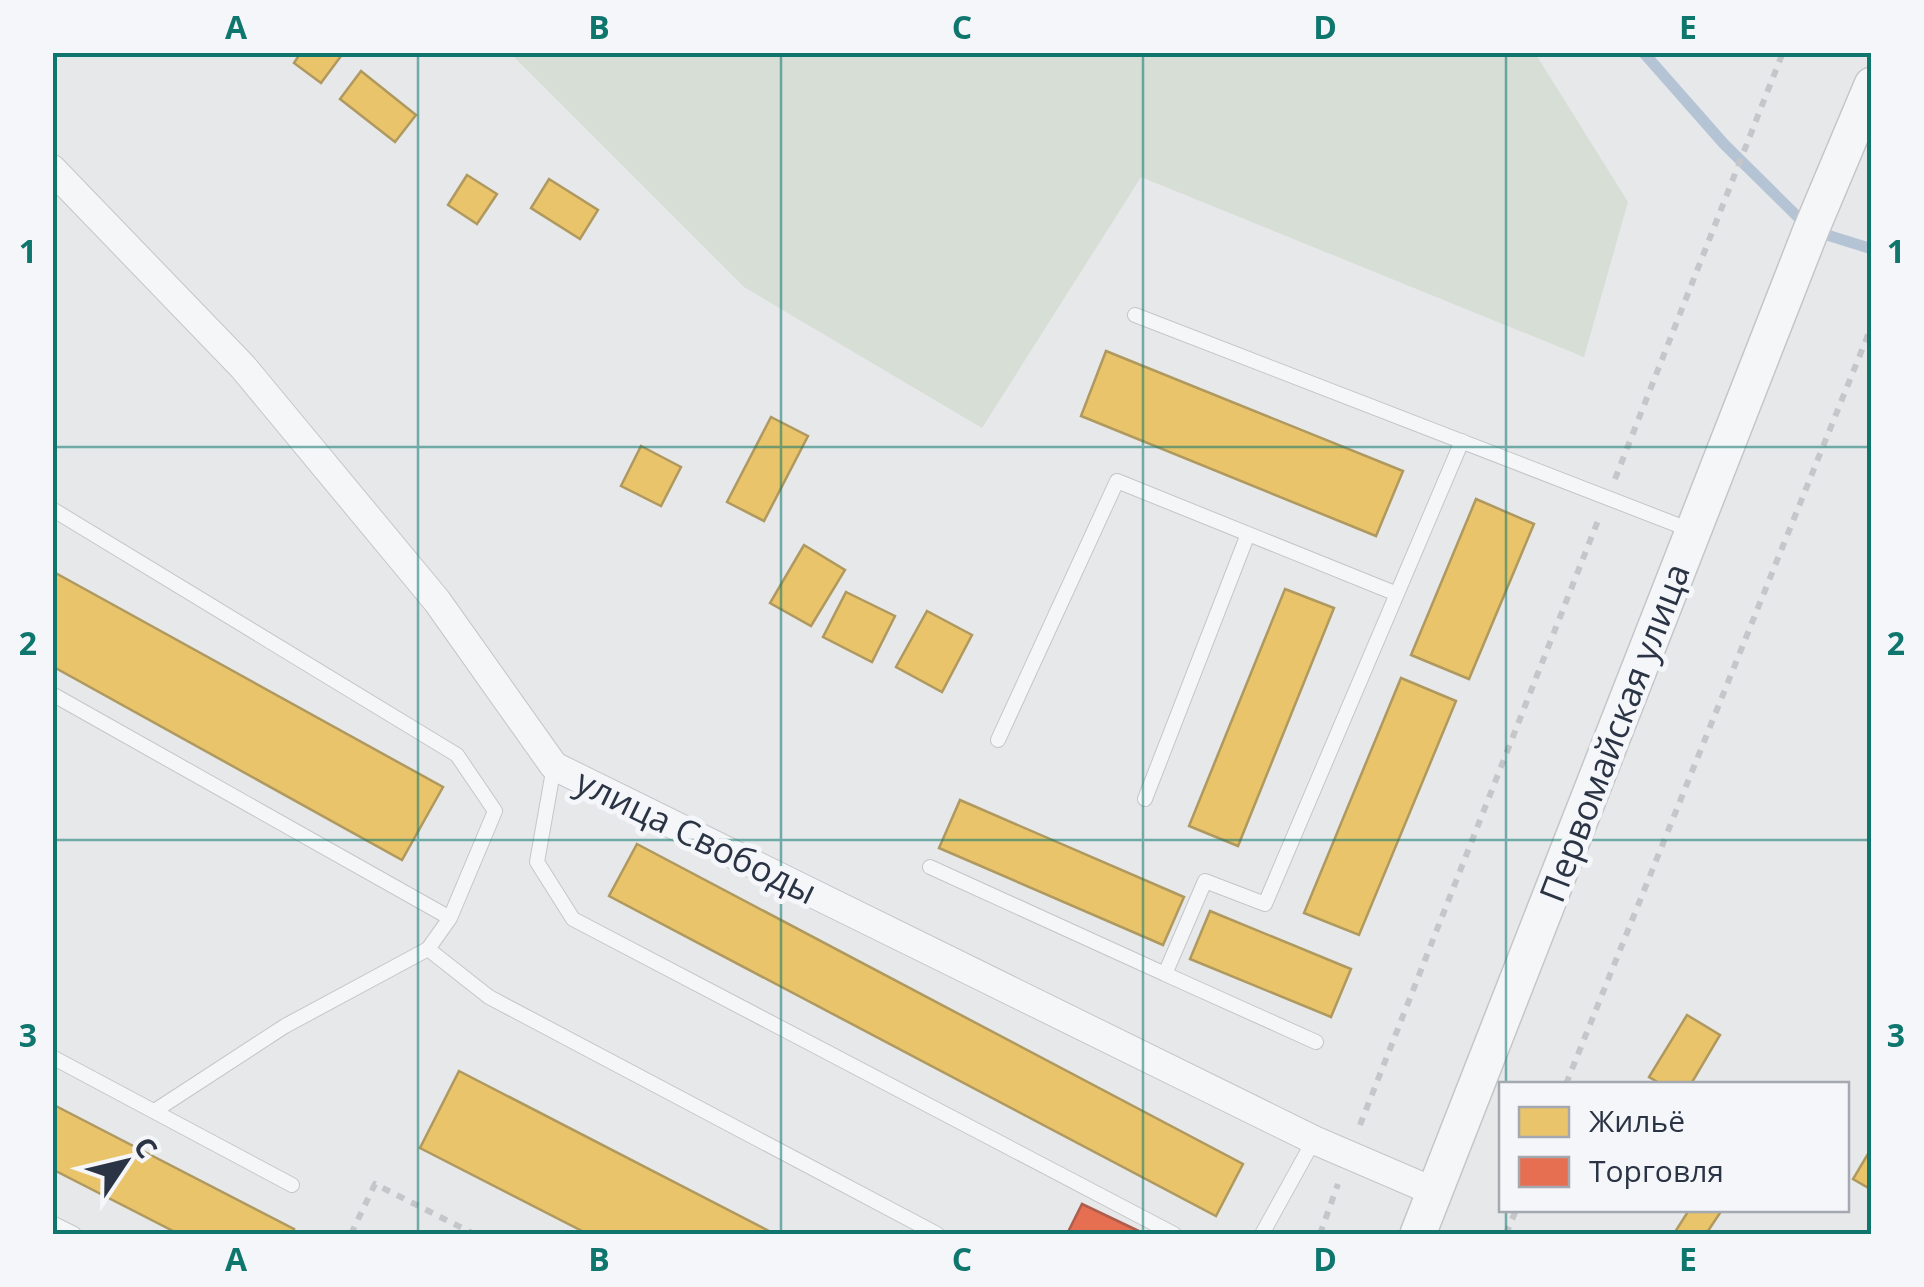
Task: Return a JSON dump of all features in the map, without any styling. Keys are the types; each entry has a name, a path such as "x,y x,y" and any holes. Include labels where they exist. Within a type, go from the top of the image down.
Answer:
{"street":[{"name":"Первомайская улица","path":"1418,1234 1811,230 1872,85"},
{"name":"улица Свободы","path":"52,169 244,366 436,601 554,766 1314,1140 1435,1192"}],"lane":[{"path":"1134,315 1694,531"},
{"path":"1164,974 1205,881 1265,904 1462,441"},
{"path":"998,740 1117,481 1397,594"},
{"path":"52,509 458,755 495,811 450,918 428,949 285,1026 156,1110"},
{"path":"1145,799 1248,534"},
{"path":"52,694 450,918"},
{"path":"554,766 537,862 573,919 1174,1234"},
{"path":"930,867 1316,1042"},
{"path":"428,949 489,997 938,1234"},
{"path":"52,1057 292,1185"},
{"path":"1262,1234 1314,1140"},
{"path":"52,1223 74,1234"}],"path":[{"path":"1320,1234 1782,52"},
{"path":"1567,1082 1872,324"},
{"path":"351,1234 375,1184 474,1234"}],"shaded area":[{"path":"510,53 1535,53 1628,202 1584,357 1141,177 982,428 744,287"}],"building: Жильё":[{"path":"301,52 344,52 321,83 294,63"},
{"path":"361,71 416,115 395,142 340,99"},
{"path":"467,175 497,194 477,224 448,205"},
{"path":"549,179 598,210 580,239 531,208"},
{"path":"1106,351 1403,471 1376,536 1081,416"},
{"path":"771,417 808,436 764,521 727,502"},
{"path":"641,446 681,467 661,506 621,486"},
{"path":"1476,499 1534,524 1469,679 1411,655"},
{"path":"804,545 845,570 811,626 770,603"},
{"path":"52,571 443,787 402,860 52,666"},
{"path":"1285,589 1334,608 1238,846 1189,826"},
{"path":"846,592 895,616 872,662 823,637"},
{"path":"927,611 972,635 942,692 896,667"},
{"path":"1401,678 1456,701 1359,935 1304,913"},
{"path":"960,800 1184,897 1163,945 939,848"},
{"path":"637,844 1243,1164 1216,1216 609,896"},
{"path":"1210,911 1351,969 1331,1017 1190,959"},
{"path":"1687,1015 1720,1035 1692,1082 1658,1082 1649,1077"},
{"path":"459,1071 775,1234 588,1234 420,1148"},
{"path":"52,1104 294,1229 291,1234 179,1234 52,1169"},
{"path":"1872,1147 1872,1190 1853,1179"},
{"path":"1688,1212 1721,1212 1706,1234 1675,1232"}],"building: Торговля":[{"path":"1082,1204 1145,1234 1067,1234"}],"waterway":[{"path":"1643,52 1724,144 1811,230 1872,249"}]}
